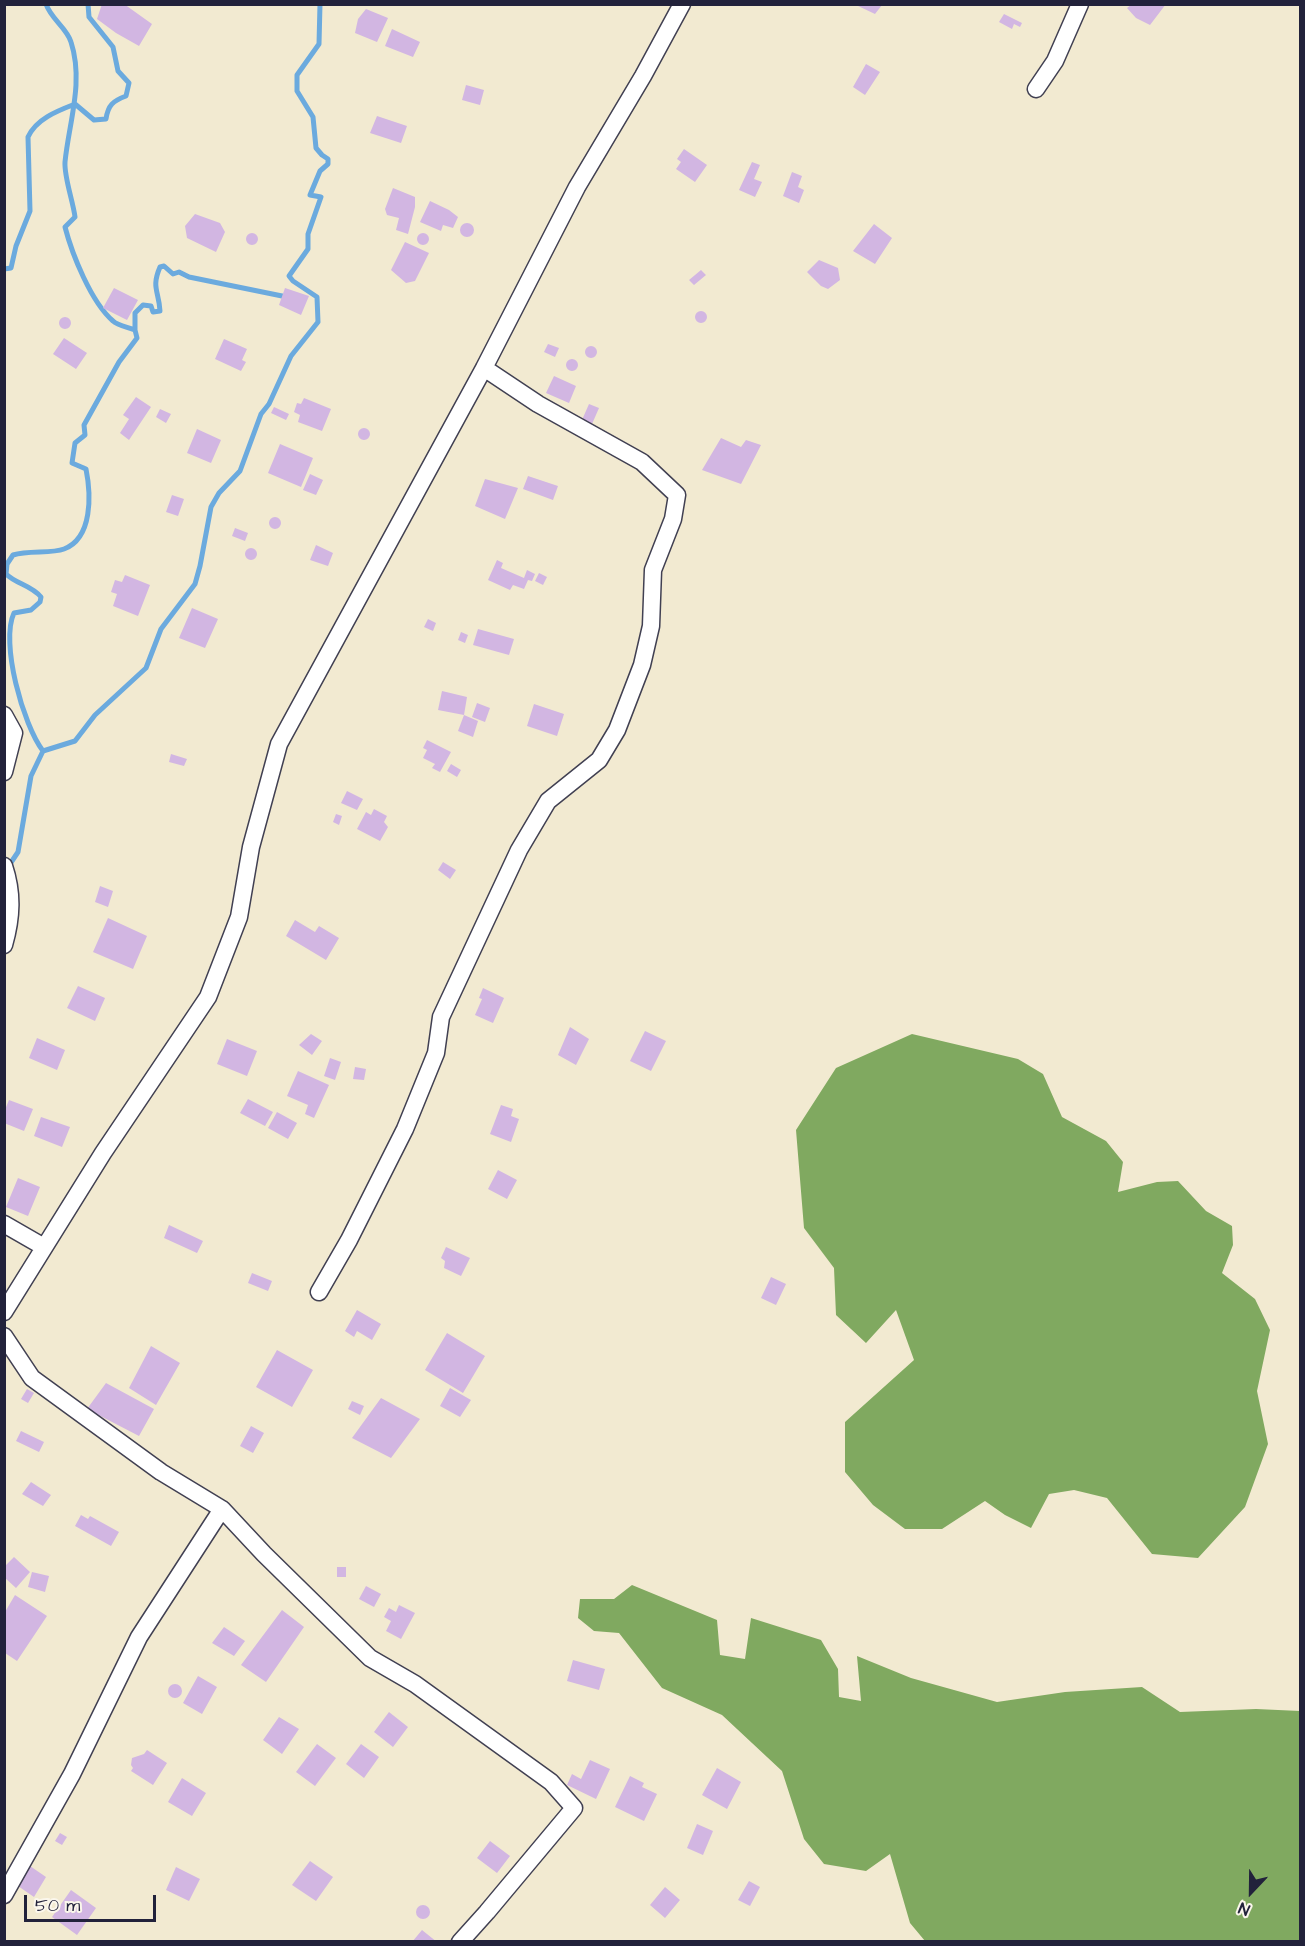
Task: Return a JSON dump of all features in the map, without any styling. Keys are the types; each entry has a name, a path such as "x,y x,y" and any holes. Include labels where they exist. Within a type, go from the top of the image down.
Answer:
{"street":[{"path":"4,1312 103,1153 208,997 239,917 251,847 279,744 484,368 577,187 643,76 682,4"},
{"path":"1036,89 1055,60 1080,4"},
{"path":"319,1292 349,1240 405,1129 436,1053 441,1017 515,857 548,801 599,760 617,730 642,665 651,626 653,570 672,519 677,495 642,462 538,404 484,368"},
{"path":"4,715 8,718 14,734 4,772"},
{"path":"4,866 12,896 11,917 4,945"},
{"path":"4,1224 44,1247"},
{"path":"4,1336 32,1378 161,1472 222,1509 264,1554 370,1658 415,1684 551,1782 574,1808 460,1941"},
{"path":"4,1895 72,1774 139,1637 222,1509"}],"green space":[{"path":"912,1034 1018,1059 1043,1074 1062,1117 1106,1141 1123,1162 1118,1192 1157,1182 1178,1181 1206,1211 1232,1226 1233,1245 1222,1273 1255,1299 1270,1330 1257,1391 1268,1444 1245,1507 1198,1558 1152,1554 1107,1498 1074,1490 1049,1494 1031,1528 1005,1515 985,1501 942,1529 905,1529 873,1505 845,1472 845,1422 914,1360 896,1310 866,1343 836,1315 834,1268 804,1228 796,1130 836,1068"},
{"path":"632,1585 717,1620 720,1655 745,1659 751,1618 821,1640 838,1669 839,1697 861,1701 857,1656 911,1678 997,1702 1065,1692 1142,1687 1180,1712 1256,1709 1300,1711 1300,1941 925,1941 910,1923 890,1854 866,1871 824,1864 804,1839 782,1771 722,1715 662,1688 619,1633 594,1631 578,1618 580,1599 614,1599"}],"building":[{"path":"102,4 124,4 152,24 139,46 97,19"},
{"path":"1132,4 1166,4 1150,25 1136,18 1127,8"},
{"path":"856,5 882,5 875,14"},
{"path":"366,9 388,18 377,42 355,33 358,19"},
{"path":"1004,14 1022,23 1020,27 1014,24 1012,29 999,22"},
{"path":"392,29 420,42 413,57 385,46"},
{"path":"866,64 880,72 865,95 853,87"},
{"path":"466,85 484,90 480,105 462,100"},
{"path":"377,116 407,126 401,143 370,133"},
{"path":"684,149 707,165 695,182 676,169 681,162 677,159"},
{"path":"752,162 760,165 754,179 762,182 755,197 739,190"},
{"path":"792,172 802,176 798,187 804,190 799,203 783,196"},
{"path":"393,188 415,197 415,207 408,234 396,230 399,218 387,215 385,209"},
{"path":"430,201 458,217 453,228 443,225 441,231 420,222"},
{"path":"195,214 220,223 225,232 216,252 187,238 185,226"},
{"path":"467,223 472,225 474,230 472,235 467,237 462,235 460,230 462,225"},
{"path":"874,224 892,238 875,264 853,251"},
{"path":"252,233 258,239 252,245 246,239"},
{"path":"423,233 429,239 423,245 417,239"},
{"path":"405,242 429,253 415,281 406,283 391,270"},
{"path":"819,260 838,268 840,280 828,289 821,286 807,272"},
{"path":"701,270 706,275 694,285 689,280"},
{"path":"114,288 138,300 127,320 103,308"},
{"path":"285,288 309,296 301,315 279,305"},
{"path":"701,311 707,317 701,323 695,317"},
{"path":"65,317 71,323 65,329 59,323"},
{"path":"64,338 87,353 76,369 53,354"},
{"path":"224,339 247,349 242,360 246,362 241,371 215,359"},
{"path":"548,344 559,348 555,357 544,352"},
{"path":"591,346 597,352 591,358 585,352"},
{"path":"572,359 578,365 572,371 566,365"},
{"path":"554,376 576,386 569,403 546,393"},
{"path":"136,397 151,407 129,440 120,433 129,419 123,415"},
{"path":"304,398 331,409 322,431 298,422 300,415 294,412 297,403 301,404"},
{"path":"589,404 599,408 592,424 582,420"},
{"path":"274,407 289,414 286,420 271,413"},
{"path":"160,409 171,414 166,423 156,417"},
{"path":"364,428 370,434 364,440 358,434"},
{"path":"197,429 221,440 211,463 187,453"},
{"path":"721,438 741,447 746,440 761,445 741,484 702,470"},
{"path":"280,444 313,458 301,487 268,473"},
{"path":"310,474 323,480 316,495 303,490"},
{"path":"528,476 558,486 553,500 523,489"},
{"path":"485,479 518,488 505,519 475,506"},
{"path":"172,495 184,499 178,516 166,512"},
{"path":"275,517 281,523 275,529 269,523"},
{"path":"235,528 248,533 245,541 232,536"},
{"path":"316,545 333,553 328,566 310,560"},
{"path":"251,548 257,554 251,560 245,554"},
{"path":"497,560 503,563 501,568 524,578 527,570 535,574 532,581 528,580 524,589 513,585 510,590 488,580"},
{"path":"539,573 547,577 543,585 535,581"},
{"path":"125,575 150,585 138,616 113,606 117,594 111,592 115,580 122,582"},
{"path":"192,608 218,619 205,648 179,638"},
{"path":"428,619 436,623 433,631 424,627"},
{"path":"478,629 514,639 509,655 473,645"},
{"path":"461,632 468,635 465,643 458,640"},
{"path":"442,691 467,697 464,715 438,710"},
{"path":"477,703 490,708 485,722 472,717"},
{"path":"534,704 564,714 557,736 527,726"},
{"path":"464,715 478,721 473,737 458,731"},
{"path":"427,740 451,752 440,772 432,768 435,764 423,758 427,750 423,748"},
{"path":"171,754 187,759 184,766 169,762"},
{"path":"451,764 461,770 457,777 447,771"},
{"path":"347,791 363,799 357,810 341,803"},
{"path":"374,809 387,816 384,822 388,827 380,841 357,829 366,812 371,815"},
{"path":"336,814 342,816 339,825 333,822"},
{"path":"443,862 456,870 450,879 438,870"},
{"path":"100,886 113,891 108,907 95,902"},
{"path":"108,918 147,936 133,969 93,952"},
{"path":"295,920 315,932 319,926 339,938 326,960 286,936"},
{"path":"78,986 105,998 95,1021 67,1008"},
{"path":"483,988 504,998 493,1023 475,1015 482,999 479,998"},
{"path":"570,1027 589,1039 576,1065 558,1055"},
{"path":"645,1031 666,1041 651,1071 630,1061"},
{"path":"311,1034 322,1041 312,1055 299,1045"},
{"path":"37,1038 65,1050 57,1070 29,1058"},
{"path":"227,1039 257,1051 247,1076 217,1064"},
{"path":"330,1058 341,1062 335,1080 324,1076"},
{"path":"355,1067 366,1069 364,1080 353,1079"},
{"path":"298,1071 329,1085 314,1118 305,1114 308,1105 287,1096"},
{"path":"248,1099 273,1112 265,1126 240,1113"},
{"path":"9,1100 33,1109 24,1131 4,1123 4,1112"},
{"path":"501,1105 513,1109 511,1116 519,1119 511,1142 490,1134"},
{"path":"277,1112 297,1123 288,1139 268,1128"},
{"path":"41,1117 70,1127 62,1147 34,1136"},
{"path":"498,1170 517,1180 507,1199 488,1189"},
{"path":"18,1178 40,1187 28,1216 6,1207"},
{"path":"169,1225 203,1241 197,1253 164,1238"},
{"path":"446,1247 470,1258 461,1276 444,1268 445,1261 441,1258"},
{"path":"252,1273 272,1281 268,1291 248,1283"},
{"path":"771,1277 786,1284 776,1305 761,1298"},
{"path":"357,1310 381,1324 372,1340 357,1331 354,1337 345,1331"},
{"path":"447,1333 485,1356 463,1393 425,1370"},
{"path":"151,1346 180,1363 156,1405 129,1388"},
{"path":"277,1350 313,1370 292,1407 256,1387"},
{"path":"106,1383 154,1409 139,1436 87,1409"},
{"path":"450,1388 471,1400 460,1417 440,1406"},
{"path":"27,1389 34,1393 28,1403 21,1399"},
{"path":"381,1398 420,1419 391,1458 352,1438"},
{"path":"352,1401 364,1406 360,1415 348,1409"},
{"path":"251,1426 264,1433 253,1453 240,1446"},
{"path":"21,1431 44,1442 39,1452 16,1441"},
{"path":"31,1482 51,1495 43,1506 22,1494"},
{"path":"81,1515 88,1519 90,1516 119,1532 111,1546 75,1526"},
{"path":"14,1557 30,1572 16,1588 4,1577 4,1567"},
{"path":"337,1567 346,1567 346,1577 337,1577"},
{"path":"32,1572 49,1576 45,1592 28,1587"},
{"path":"366,1586 381,1594 374,1607 359,1599"},
{"path":"15,1595 47,1616 17,1661 5,1653 5,1612"},
{"path":"399,1605 415,1613 401,1639 386,1631 391,1621 384,1617 389,1608 396,1612"},
{"path":"282,1610 304,1627 266,1682 241,1665"},
{"path":"224,1627 245,1641 234,1656 212,1643"},
{"path":"573,1660 605,1669 599,1690 567,1681"},
{"path":"198,1676 217,1687 202,1714 183,1703"},
{"path":"172,1684 178,1684 182,1691 178,1698 172,1698 168,1694 168,1688"},
{"path":"389,1712 408,1727 393,1747 374,1732"},
{"path":"279,1717 299,1729 282,1754 263,1740"},
{"path":"317,1744 336,1758 315,1786 296,1772"},
{"path":"361,1744 379,1757 364,1778 346,1764"},
{"path":"147,1750 167,1763 153,1785 131,1771 132,1758 144,1754"},
{"path":"590,1760 610,1769 596,1799 567,1785 572,1774 581,1779"},
{"path":"717,1768 741,1782 727,1809 702,1795"},
{"path":"630,1776 644,1783 642,1787 657,1794 644,1821 615,1807"},
{"path":"182,1778 206,1793 192,1816 168,1802"},
{"path":"697,1824 713,1831 703,1855 687,1848"},
{"path":"60,1833 67,1837 62,1845 55,1841"},
{"path":"490,1841 510,1856 497,1873 477,1858"},
{"path":"310,1861 333,1877 316,1901 292,1885"},
{"path":"30,1866 46,1877 34,1897 18,1886"},
{"path":"176,1867 200,1879 189,1901 166,1890"},
{"path":"749,1881 760,1887 750,1906 738,1900"},
{"path":"665,1887 680,1900 665,1918 650,1905"},
{"path":"71,1890 96,1908 77,1935 52,1917"},
{"path":"423,1905 428,1907 430,1912 428,1917 423,1919 418,1917 416,1912 418,1907"},
{"path":"422,1930 437,1942 412,1942"}],"waterway":[{"path":"8,867 18,852 31,776 43,751 35,739 21,704 10,643 10,626 14,613 31,610 40,602 41,597 6,574 7,564 13,555 64,549 80,535 88,514 89,490 86,469 72,463 75,443 85,435 84,425 119,362 137,338 135,330 115,323 97,302 77,264 65,227 75,217 65,162 76,87 75,57 69,37 46,4"},
{"path":"4,269 11,268 16,246 30,211 28,137 36,125 48,116 75,104 94,120 106,119 112,104 126,96 129,83 118,71 113,47 89,17 88,4"},
{"path":"43,751 75,741 95,715 146,668 161,629 195,584 211,507 219,493 240,471 261,414 269,404 291,356 318,322 317,297 289,276 308,249 308,234 321,197 310,195 320,171 328,164 328,159 316,148 313,117 297,91 297,75 319,44 320,4"},
{"path":"135,330 135,313 143,305 151,306 153,312 160,311 156,280 160,267 164,266 173,274 179,272 189,277 287,297"}]}
